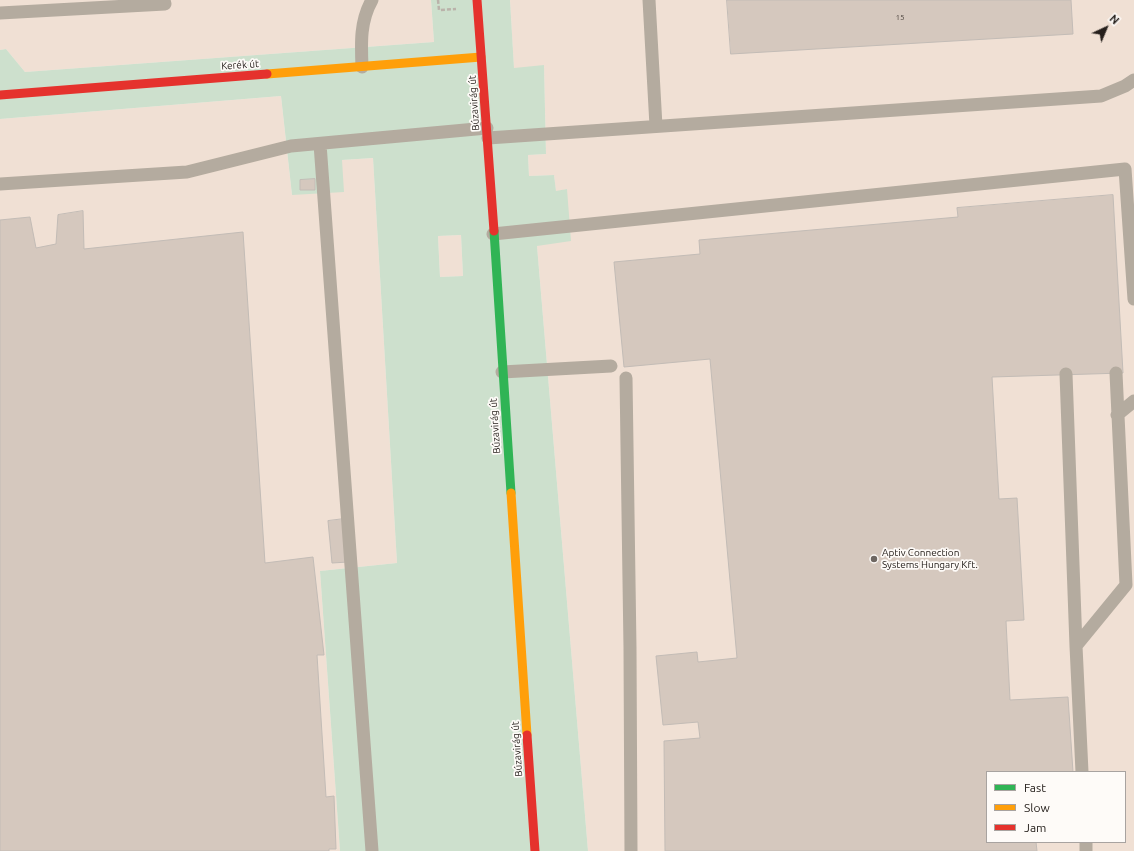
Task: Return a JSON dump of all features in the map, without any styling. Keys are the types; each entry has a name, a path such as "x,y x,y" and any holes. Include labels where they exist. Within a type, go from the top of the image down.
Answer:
{"street":[{"name":"Búzavirág út","path":"477,0 535,851"},
{"name":"Kerék út","path":"0,95 481,57"}],"lane":[{"path":"0,13 165,4 164,0"},
{"path":"362,67 361,32 365,12 372,0"},
{"path":"649,0 656,126"},
{"path":"0,184 187,172 290,146 487,133 656,126 1101,96 1125,86 1134,80"},
{"path":"320,144 372,851"},
{"path":"493,234 1125,169 1134,299"},
{"path":"502,372 611,366"},
{"path":"1076,646 1126,585 1116,373"},
{"path":"1066,374 1082,771"},
{"path":"626,378 631,851"},
{"path":"1117,416 1134,401"}],"path":[{"path":"438,0 439,10 463,9"}],"shaded area":[{"path":"0,0 431,0 434,42 25,72 6,49 0,50"},
{"path":"510,0 1134,0 1134,851 588,851 537,246 567,189 556,192 554,175 529,176 528,155 546,154 544,66 514,69"},
{"path":"281,96 292,195 342,160 373,158 397,563 320,571 340,851 0,851 0,119"},
{"path":"461,235 463,276 440,277 438,236"}],"green space":[{"path":"431,0 510,0 514,68 544,65 546,154 528,155 529,176 554,175 556,191 567,189 571,241 537,246 588,851 340,851 320,571 397,563 373,158 342,160 344,192 292,195 281,96 0,119 0,50 6,49 25,72 434,42","holes":["461,235 463,276 440,277 438,236"]}],"building":[{"path":"727,0 1071,0 1073,34 731,54"},
{"path":"315,179 315,190 300,190 300,180"},
{"name":"Aptiv Connection Systems Hungary Kft.","path":"1113,195 1123,373 992,377 999,499 1017,498 1024,620 1006,621 1010,700 1068,697 1073,771 986,771 986,843 1036,843 1037,851 665,851 664,741 700,738 698,722 663,725 656,656 697,652 698,662 737,658 710,359 624,367 614,262 700,254 699,240 958,217 957,208"},
{"path":"83,211 84,249 243,232 265,563 313,557 324,655 317,655 326,797 334,796 336,849 329,849 329,851 0,851 0,220 30,217 36,248 56,244 58,215"},
{"path":"344,519 348,562 332,563 328,521"}],"traffic: fast":[{"path":"494,231 511,493"}],"traffic: slow":[{"path":"267,74 481,57"},
{"path":"511,493 527,735"}],"traffic: jam":[{"path":"477,0 494,231"},
{"path":"0,95 267,74"},
{"path":"527,735 535,851"}],"place":[{"name":"Aptiv Connection Systems Hungary Kft.","path":"874,559"}]}
